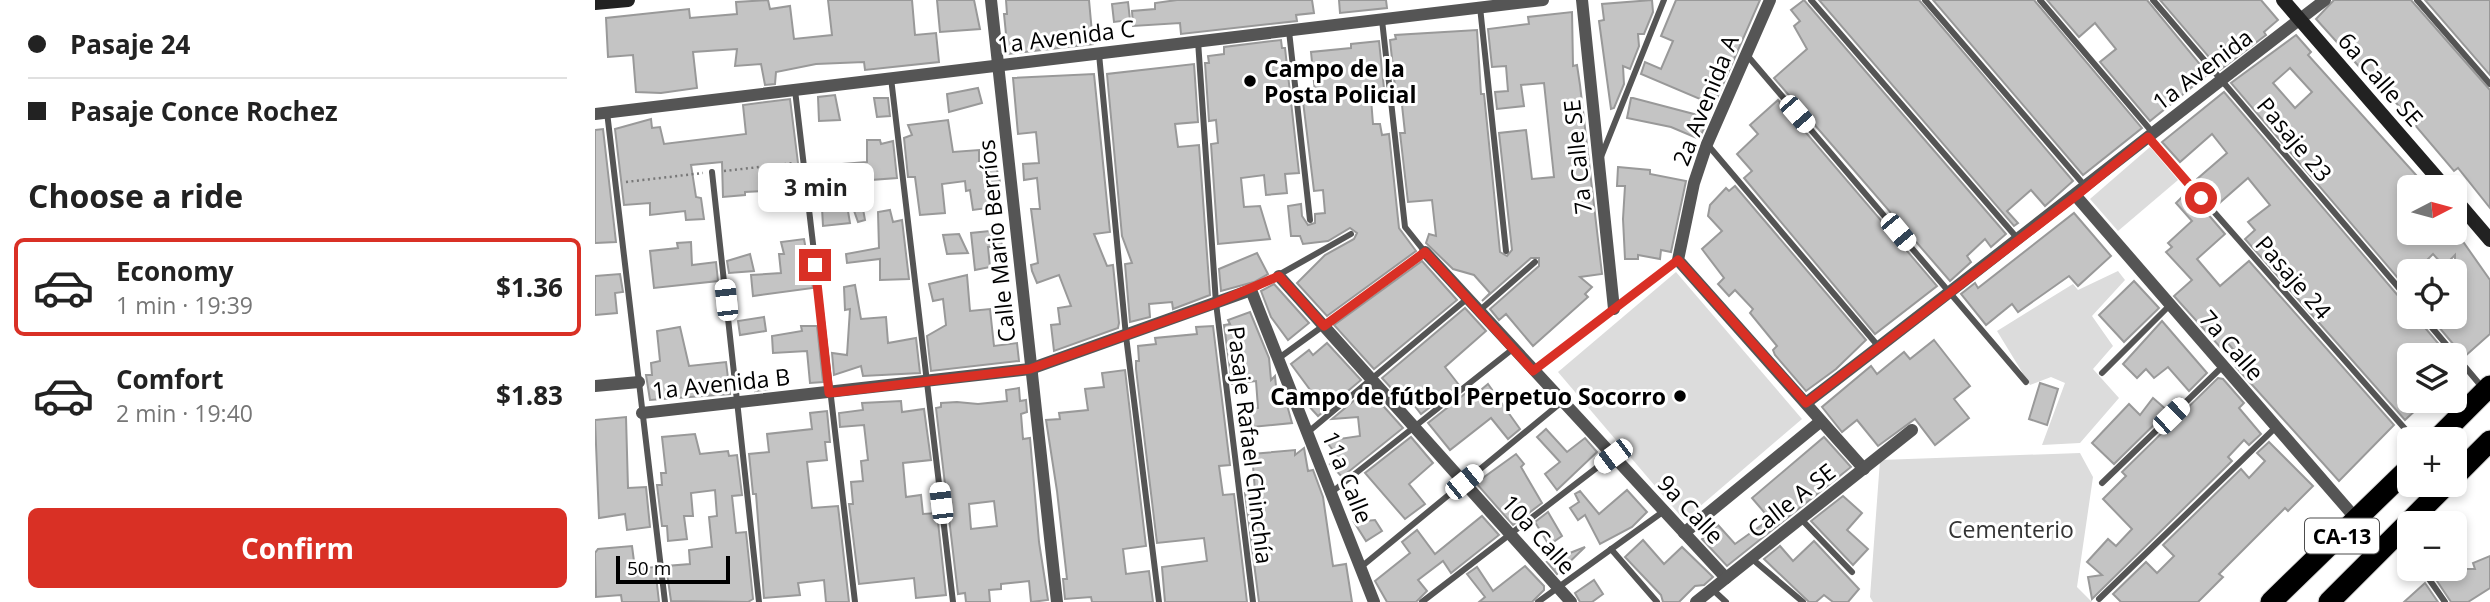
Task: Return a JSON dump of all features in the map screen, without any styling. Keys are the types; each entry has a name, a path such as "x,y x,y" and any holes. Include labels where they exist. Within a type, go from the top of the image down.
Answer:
{"highway":[{"path":"2449,427 2488,388"},
{"path":"2467,464 2490,441"},
{"name":"CA-13","path":"2271,602 2397,480"},
{"name":"CA-13","path":"2336,598 2434,497"}],"street":[{"path":"595,3 628,0"},
{"name":"Calle Mario Berríos","path":"991,0 1057,602"},
{"name":"1a Avenida C","path":"601,113 1543,0"},
{"name":"7a Calle SE","path":"1582,0 1615,309"},
{"name":"2a Avenida A","path":"1678,260 1694,183 1707,144 1770,0"},
{"name":"6a Calle SE","path":"2283,0 2435,175"},
{"name":"1a Avenida","path":"1806,403 2325,0"},
{"name":"7a Calle","path":"2076,196 2358,521"},
{"path":"2467,213 2490,240"},
{"name":"9a Calle","path":"1425,252 1726,578"},
{"path":"1678,260 1864,469"},
{"name":"10a Calle","path":"1279,276 1571,602"},
{"name":"1a Avenida B","path":"642,413 1030,369 1251,290"},
{"name":"11a Calle","path":"1251,290 1374,602"},
{"path":"595,386 639,382"},
{"path":"1684,533 1821,421"},
{"name":"Calle A SE","path":"1696,602 1912,430"}],"lane":[{"path":"1599,162 1664,0"},
{"path":"1811,0 2018,239"},
{"path":"1925,0 2087,187"},
{"name":"Pasaje 24","path":"2040,0 2150,135 2404,427"},
{"name":"Pasaje 23","path":"2153,0 2397,287"},
{"path":"2417,0 2490,84"},
{"path":"1481,8 1506,251"},
{"path":"1279,358 1425,252 1405,227 1382,20"},
{"path":"1289,30 1310,220"},
{"name":"Pasaje Rafael Chinchía","path":"1198,41 1216,303 1253,602"},
{"path":"1099,53 1126,336 1159,602"},
{"path":"1746,54 2026,382"},
{"path":"891,78 953,602"},
{"path":"795,90 855,602"},
{"path":"601,113 639,382 665,602"},
{"path":"1707,144 1879,347"},
{"path":"712,172 758,602"},
{"path":"1251,290 1351,234"},
{"path":"1533,371 1678,260"},
{"path":"1479,310 1535,262"},
{"path":"1307,433 1468,298"},
{"path":"2102,373 2170,305"},
{"path":"2434,329 2488,388"},
{"path":"1332,492 1514,348"},
{"path":"2102,483 2224,366"},
{"path":"1360,567 1563,401"},
{"path":"2099,599 2276,427"},
{"path":"1422,602 1613,456"},
{"path":"1538,602 1664,511"},
{"path":"1801,519 1852,572"},
{"path":"1611,549 1657,602"},
{"path":"1751,558 1803,602"},
{"path":"2430,581 2445,602"},
{"path":"1712,589 1726,602"}],"green space":[{"path":"2150,147 2178,180 2118,231 2090,199"},
{"path":"2118,271 2125,280 2092,316 2113,346 2093,369 2119,398 2080,443 2042,445 2065,383 2051,377 2030,385 1997,331 2073,284 2078,290"},
{"name":"Campo de fútbol Perpetuo Socorro","path":"1676,272 1802,419 1684,520 1558,372"},
{"name":"Cementerio","path":"2080,453 2093,477 2077,587 2092,602 1873,602 1870,597 1880,460"}],"building":[{"path":"768,0 770,9 790,6 794,39 832,35 828,0 912,0 915,35 936,33 939,62 865,70 864,62 816,64 776,72 775,84 765,85 761,64 735,66 737,49 693,52 697,88 661,93 636,92 633,55 608,57 606,18 689,9 690,18 737,14 736,2"},
{"path":"937,0 974,0 980,29 940,32"},
{"path":"1006,0 1089,0 1093,44 1008,54 1004,14 1007,14"},
{"path":"1177,0 1312,0 1314,13 1296,15 1297,21 1181,34 1180,23 1133,26 1132,11 1155,9 1155,3"},
{"path":"1339,0 1386,0 1387,8 1340,13"},
{"path":"1652,0 1653,12 1644,34 1638,34 1639,46 1630,69 1623,66 1624,84 1614,108 1611,109 1599,21 1604,20 1602,4"},
{"path":"1676,0 1760,0 1714,105 1641,74 1645,62 1661,69 1673,41 1661,36"},
{"path":"1804,0 2006,234 1991,247 1985,239 1967,256 1971,262 1950,281 1774,78 1807,49 1794,26 1800,21 1791,10"},
{"path":"1819,0 1919,0 2073,181 2045,206 2031,190 2007,211 2018,223 2014,226"},
{"path":"1933,0 2034,0 2142,128 2083,175"},
{"path":"2047,0 2147,0 2208,74 2150,121 2100,62 2116,49 2095,23 2079,37"},
{"path":"2160,0 2261,0 2278,20 2264,32 2266,35 2220,70"},
{"path":"2334,0 2411,0 2490,90 2490,208 2467,179 2467,175 2458,168 2454,171 2375,78 2372,81 2316,19"},
{"path":"2425,0 2490,0 2490,75"},
{"path":"1128,2 1130,20 1114,22 1112,4"},
{"path":"1572,12 1573,66 1577,65 1580,85 1602,274 1580,277 1592,287 1585,294 1588,297 1533,346 1506,314 1499,320 1490,309 1539,266 1539,258 1531,258 1482,301 1490,293 1474,275 1453,269 1426,243 1429,234 1436,236 1432,200 1408,202 1400,133 1405,133 1401,96 1396,96 1390,40 1396,39 1395,35 1477,30 1481,94 1484,94 1500,252 1507,256 1512,250 1499,133 1526,130 1532,179 1554,177 1544,83 1521,85 1524,106 1497,109 1495,92 1508,91 1506,66 1492,67 1488,29 1529,24 1528,17"},
{"path":"2296,35 2311,52 2308,55 2416,175 2397,175 2397,245 2465,245 2490,280 2490,334 2467,354 2467,343 2452,343 2441,329 2467,329 2467,259 2455,259 2455,255 2451,259 2438,259 2433,254 2428,259 2397,259 2397,277 2231,83","holes":["2290,68 2312,92 2295,108 2273,83"]},
{"path":"1281,40 1282,48 1285,48 1299,173 1285,174 1287,193 1266,195 1264,175 1241,178 1244,207 1260,206 1270,239 1218,244 1211,144 1218,143 1216,120 1209,121 1205,63 1209,63 1208,56 1224,54 1224,47"},
{"path":"1379,41 1385,98 1371,99 1373,124 1380,124 1382,135 1389,134 1399,228 1416,251 1327,316 1297,283 1325,255 1354,239 1357,233 1350,228 1328,241 1303,244 1300,236 1291,236 1288,206 1301,204 1302,216 1308,225 1315,223 1315,214 1325,213 1323,190 1314,191 1302,93 1315,92 1311,52 1351,48 1351,44"},
{"path":"1194,64 1198,122 1175,124 1178,147 1199,145 1210,295 1173,309 1172,302 1149,304 1150,317 1130,322 1125,264 1132,263 1122,236 1107,74"},
{"path":"1094,74 1110,232 1094,234 1107,266 1113,265 1119,323 1118,328 1054,351 1051,325 1060,324 1058,308 1071,306 1059,275 1037,283 1032,271 1031,265 1038,263 1031,209 1040,209 1037,178 1024,180 1023,164 1039,163 1036,132 1018,134 1013,78"},
{"path":"978,88 982,103 949,112 947,94"},
{"path":"2224,92 2397,295 2397,329 2426,329 2438,343 2397,343 2397,411 2245,239 2255,230 2248,222 2270,205 2248,178 2216,206 2197,184 2197,179 2227,153 2212,134 2180,162 2162,142"},
{"path":"835,95 840,120 819,121 818,97"},
{"path":"874,98 888,98 890,116 877,117"},
{"path":"1631,98 1709,118 1699,139 1671,127 1627,118"},
{"path":"790,99 801,187 780,187 781,190 745,192 745,195 723,197 722,162 691,165 696,197 701,198 704,219 686,220 685,211 650,215 650,203 624,205 615,129 651,119 652,128 660,127 664,144 746,134 743,105"},
{"path":"1778,100 1937,286 1875,334 1744,178 1752,171 1737,154 1758,134 1750,125"},
{"path":"948,120 953,152 979,150 979,167 996,166 1001,186 990,188 995,207 973,210 970,190 966,191 965,181 942,184 945,213 920,215 915,177 908,177 904,138 912,135 908,125"},
{"path":"603,129 616,242 595,243 595,130"},
{"path":"867,140 880,140 881,144 893,141 897,178 858,181 865,220 858,222 852,205 847,205 850,223 823,226 822,208 833,207 831,192 847,192 843,164 867,162"},
{"path":"1618,167 1650,170 1650,174 1686,181 1671,252 1661,250 1660,259 1638,255 1638,259 1625,259 1625,186 1617,186"},
{"path":"1735,186 1866,340 1836,369 1806,391 1775,355 1773,350 1777,346 1750,313 1753,309 1735,290 1729,296 1718,284 1724,278 1702,249 1722,231 1708,216 1710,205 1726,188 1729,191"},
{"path":"2188,191 2225,234 2197,259 2220,286 2249,261 2394,425 2339,481 2236,367 2243,361 2227,342 2220,347 2174,296 2192,280 2166,252 2172,247 2168,243 2192,221 2176,203"},
{"path":"890,210 893,222 902,220 909,279 880,280 880,259 847,263 846,254 879,248 878,212"},
{"path":"2074,213 2111,256 2078,286 2069,276 2018,312 2012,304 1986,325 1961,294 1975,283 1978,288"},
{"path":"999,230 1002,246 988,247 990,267 975,270 971,233"},
{"path":"959,234 968,253 947,254 943,235"},
{"path":"804,239 813,288 753,296 751,275 781,273 779,254 784,254 781,242"},
{"path":"691,242 692,265 716,262 718,281 654,288 650,251 678,248 677,243"},
{"path":"1257,253 1268,274 1254,282 1221,291 1219,269"},
{"path":"750,254 754,271 729,273 727,261"},
{"path":"1422,261 1457,300 1374,369 1334,325"},
{"path":"620,274 623,292 615,293 617,313 595,315 595,276"},
{"path":"967,275 970,311 990,309 994,346 1017,343 1019,361 931,371 927,336 946,325 943,299 933,301 929,284"},
{"path":"2134,281 2159,308 2124,342 2099,315"},
{"path":"1274,284 1309,323 1288,340 1271,317 1261,291"},
{"path":"855,285 861,319 886,317 888,343 916,338 920,373 863,376 861,366 834,375 832,353 847,355 850,309 845,310 844,287"},
{"path":"1465,308 1486,331 1445,367 1459,385 1421,414 1407,396 1402,400 1382,378"},
{"path":"1250,312 1269,358 1271,380 1275,376 1278,406 1287,405 1292,423 1252,427 1250,409 1258,408 1256,381 1232,384 1224,325 1230,324 1228,320"},
{"path":"764,317 766,331 740,335 738,321"},
{"path":"2162,321 2207,373 2189,391 2168,367 2154,378 2146,369 2137,378 2123,364"},
{"path":"801,326 817,326 823,382 810,383 807,351 773,353 772,336 802,331"},
{"path":"1213,326 1230,465 1219,466 1223,495 1234,494 1247,602 1165,602 1162,567 1207,561 1204,538 1157,543 1136,369 1136,361 1139,361 1138,346 1156,344 1155,338 1197,334 1196,327"},
{"path":"680,327 689,366 726,362 730,394 650,400 646,375 652,375 651,363 660,361 657,331"},
{"path":"1934,340 1970,386 1954,399 1969,418 1935,445 1915,419 1878,446 1857,420 1842,432 1822,407 1871,366 1877,374 1904,352 1910,359"},
{"path":"1327,343 1361,380 1318,416 1306,403 1319,402 1291,364 1309,350 1313,355"},
{"path":"1125,370 1146,546 1123,549 1126,574 1149,571 1153,602 1092,602 1091,597 1065,599 1063,579 1067,579 1046,420 1060,419 1059,413 1088,410 1085,389 1104,387 1102,373"},
{"path":"768,377 769,389 755,391 755,378"},
{"path":"2218,378 2223,379 2244,403 2239,408 2261,434 2249,445 2244,440 2228,457 2232,461 2092,599 2088,577 2102,575 2087,562 2108,539 2116,546 2132,529 2103,499 2126,476 2122,472"},
{"path":"2040,383 2058,389 2047,425 2029,419"},
{"path":"1488,384 1520,429 1508,439 1491,418 1450,450 1428,423 1466,393 1470,399"},
{"path":"1019,388 1020,401 1026,400 1027,412 1021,414 1023,439 1030,438 1039,542 1048,600 1031,602 1029,581 1001,584 1001,589 989,590 990,602 966,602 965,593 958,594 936,408 941,407 941,403 978,404 1007,401 1006,390","holes":["994,501 997,526 971,529 969,504"]},
{"path":"1368,389 1403,428 1342,477 1330,464 1338,457 1326,441 1360,436 1358,417 1332,419"},
{"path":"2153,398 2168,411 2114,464 2092,443 2129,404 2140,415"},
{"path":"901,401 902,412 924,409 931,460 903,463 906,497 921,495 923,514 937,513 946,595 916,598 914,578 859,584 849,504 853,504 851,482 863,481 861,461 868,460 864,425 840,427 839,413 863,410 862,403"},
{"path":"827,411 830,442 825,442 827,460 807,462 812,508 838,506 849,602 826,602 824,580 798,583 800,595 764,598 756,494 753,494 749,454 769,452 767,434 812,429 810,413"},
{"path":"2399,413 2413,413 2405,420"},
{"path":"626,417 628,488 646,487 650,527 627,530 625,514 599,518 595,420"},
{"path":"1546,429 1567,452 1585,438 1597,452 1557,490 1545,474 1560,462 1537,437"},
{"path":"695,434 700,454 728,451 729,456 737,455 742,495 732,496 736,533 746,532 753,599 748,602 671,601 666,566 690,564 689,550 712,547 709,517 717,516 715,490 691,493 693,516 684,516 687,539 668,541 667,526 662,526 657,485 662,485 661,473 666,473 662,437"},
{"path":"1411,437 1433,463 1409,484 1425,504 1405,519 1365,473"},
{"path":"1824,437 1851,467 1727,566 1702,539 1718,525 1735,544 1770,519 1752,498"},
{"path":"2269,442 2313,486 2288,511 2285,508 2219,574 2223,577 2198,602 2121,602 2113,594 2146,562 2157,573 2174,556 2163,545 2241,469 2249,478 2265,461 2257,453"},
{"path":"1304,448 1308,471 1313,470 1323,497 1333,566 1346,564 1352,602 1259,602 1245,493 1255,491 1252,454 1295,450 1295,455"},
{"path":"1516,454 1524,464 1521,467 1542,503 1513,525 1476,483"},
{"path":"1627,490 1647,512 1632,527 1600,544 1585,515 1578,520 1570,508 1579,502 1575,494 1580,491 1599,514"},
{"path":"1843,496 1862,513 1847,530 1868,549 1853,565 1811,521"},
{"path":"1548,512 1562,536 1549,545 1535,522"},
{"path":"1482,516 1499,535 1451,573 1443,561 1418,580 1427,591 1416,602 1387,602 1375,581 1410,553 1402,542 1417,530 1435,554"},
{"path":"1375,520 1382,531 1366,541 1354,522"},
{"path":"1643,540 1664,564 1682,547 1713,577 1704,585 1695,586 1679,602 1663,602 1661,595 1625,557"},
{"path":"1814,541 1859,589 1848,602 1833,602 1824,595 1816,602 1809,602 1764,559 1780,546 1793,561"},
{"path":"632,546 635,569 655,567 659,602 622,602 621,595 596,597 595,553 598,549"},
{"path":"1585,547 1557,574 1547,562"},
{"path":"2490,556 2490,588 2468,602 2451,602 2437,581 2467,581 2467,569 2475,569 2473,563"},
{"path":"1525,566 1544,586 1544,590 1532,602 1479,602 1485,597 1467,574 1477,567 1493,591"},
{"path":"1594,580 1603,594 1592,602 1580,602 1575,593"},
{"path":"2425,583 2438,602 2404,602"}],"place":[{"name":"Campo de la Posta Policial","path":"1250,81"},
{"name":"Campo de fútbol Perpetuo Socorro","path":"1680,396"}],"route":[{"path":"815,265 829,393 926,379 1030,369 1251,290 1279,276 1324,326 1425,252 1533,371 1678,260 1806,403 1948,291 2076,196 2148,137 2201,198"}]}
